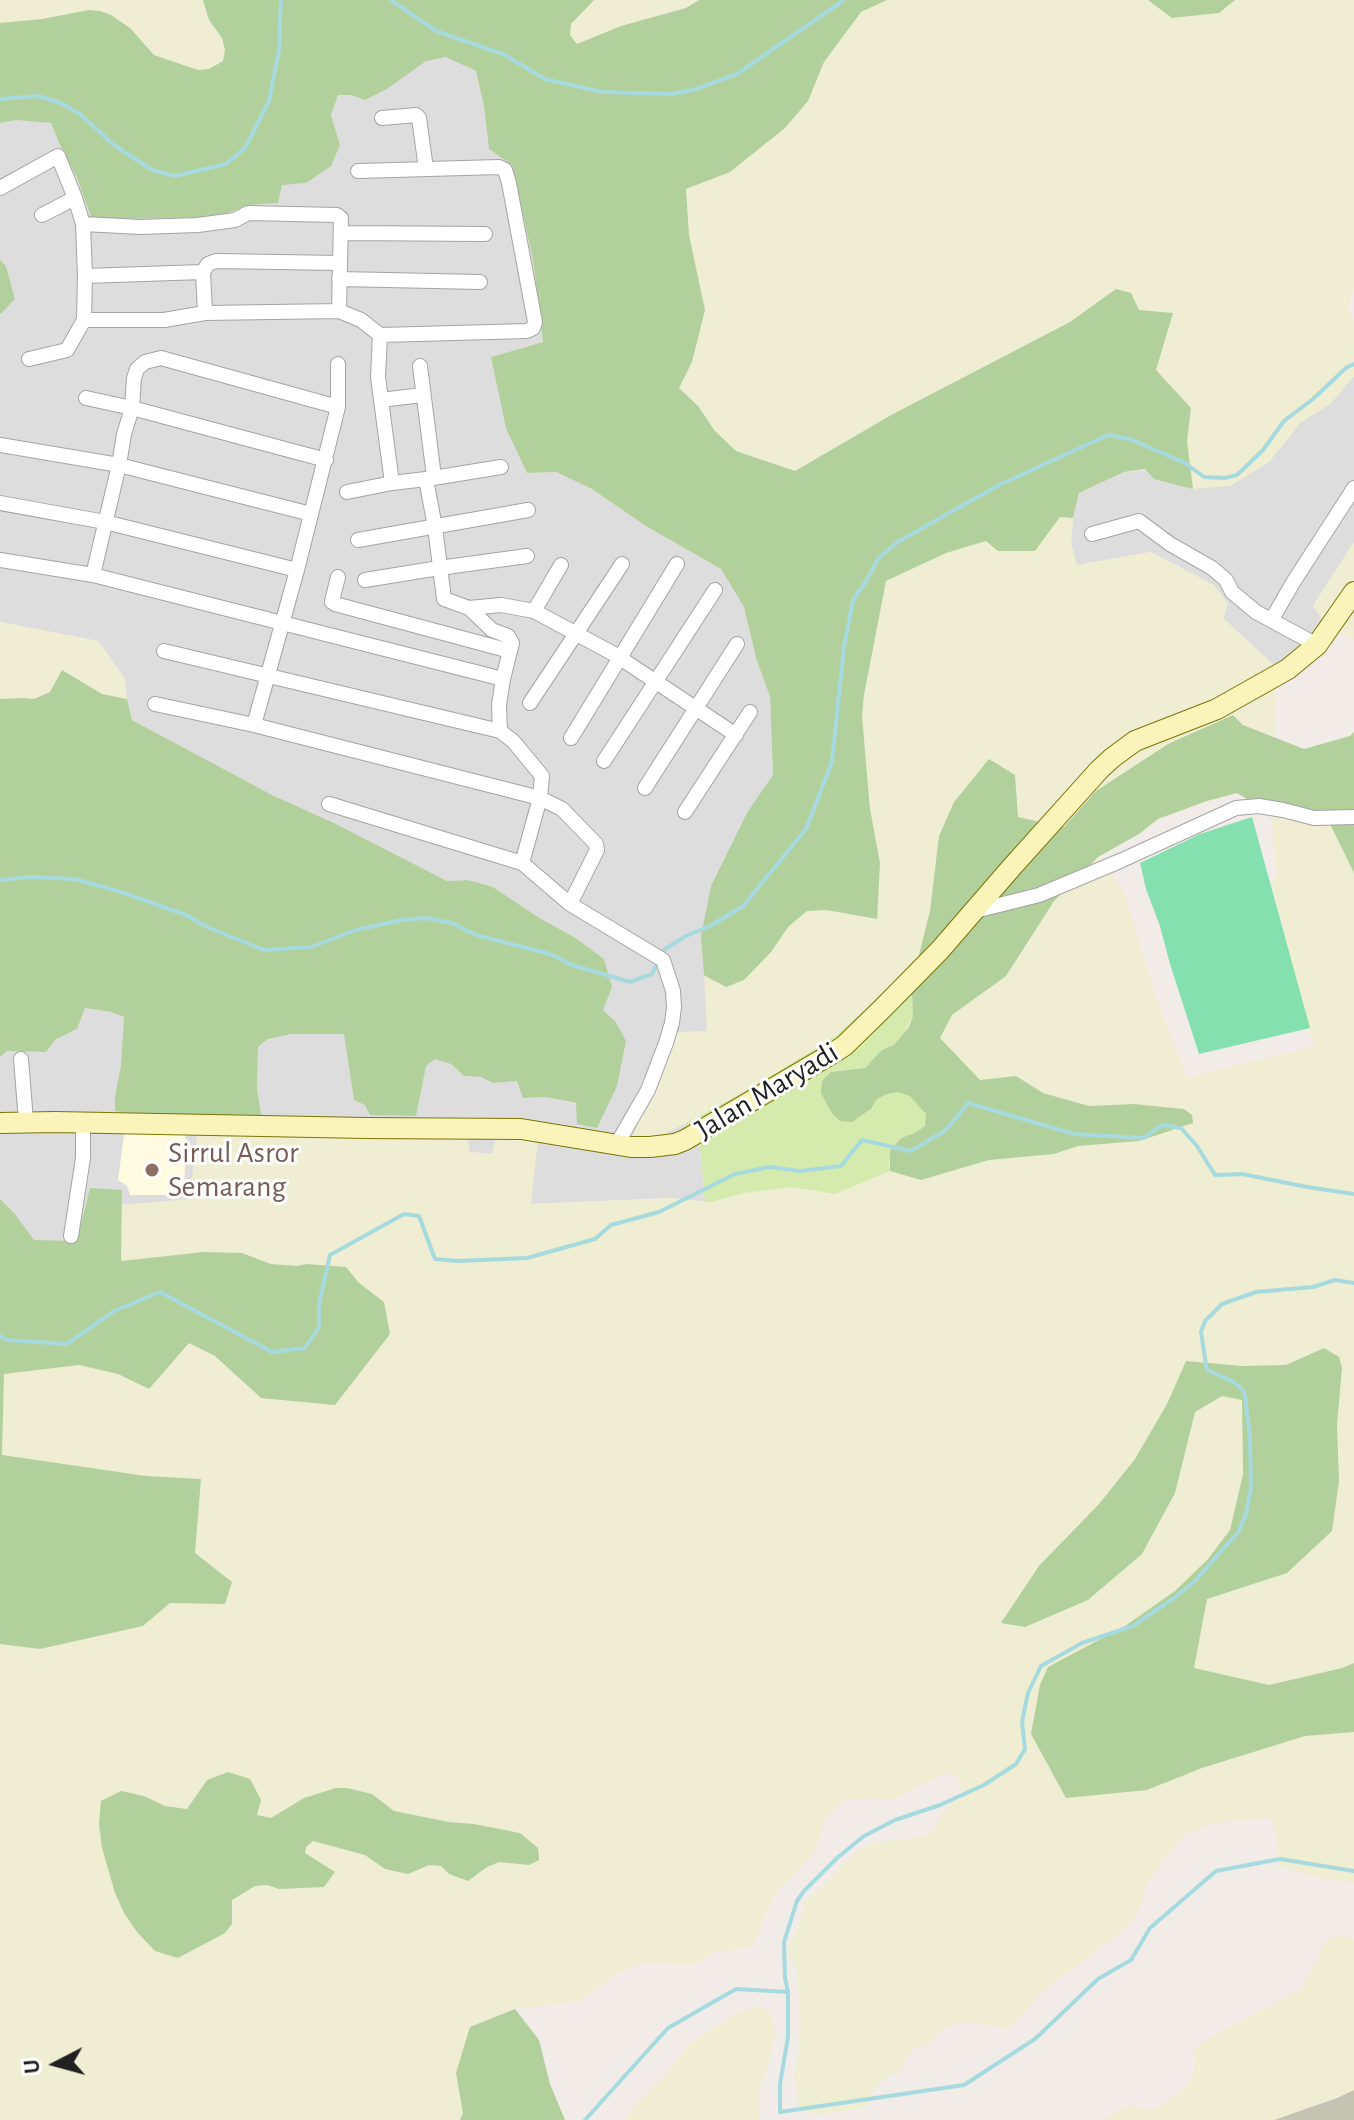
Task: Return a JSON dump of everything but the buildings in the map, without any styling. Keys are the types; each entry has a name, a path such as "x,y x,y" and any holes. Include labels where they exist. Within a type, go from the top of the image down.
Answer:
{"street":[{"path":"382,118 416,115 419,118 426,169"},
{"path":"0,188 58,156 83,224 84,320 67,350 29,359"},
{"path":"84,320 164,320 205,313 339,311 361,320 380,335 527,331 533,328 535,322 505,170 499,167 358,171"},
{"path":"42,215 75,198"},
{"path":"83,224 141,227 198,225 235,220 248,213 337,215 341,218 342,233 339,311"},
{"path":"342,233 485,234"},
{"path":"205,313 203,272 208,264 216,261 340,263"},
{"path":"85,276 203,272"},
{"path":"339,279 480,282"},
{"path":"380,335 378,377 392,483"},
{"path":"93,575 132,408 134,378 137,369 145,362 161,358 338,407"},
{"path":"254,725 326,460 338,407 338,364"},
{"path":"420,366 444,599 469,608 492,630 508,636 512,643 499,705 500,731"},
{"path":"381,400 422,395"},
{"path":"86,398 326,460"},
{"path":"0,445 119,465 311,514"},
{"path":"347,492 501,467"},
{"path":"1272,619 1354,488"},
{"path":"0,503 105,522 297,570"},
{"path":"358,540 528,510"},
{"path":"1092,534 1139,521 1170,544 1212,568 1226,580 1232,592 1256,612 1317,645"},
{"path":"365,580 527,556"},
{"path":"0,560 93,575 503,679"},
{"path":"530,703 622,564"},
{"path":"571,738 677,564"},
{"path":"534,611 561,565"},
{"path":"338,577 332,602 335,604 510,651"},
{"path":"604,761 715,590"},
{"name":"Jalan Maryadi","path":"0,1123 521,1129 631,1147 663,1146 685,1140 833,1053 940,950 1112,758 1135,741 1217,709 1288,669 1317,645 1354,592"},
{"path":"469,608 501,605 534,611 620,658 736,735"},
{"path":"645,788 737,644"},
{"path":"164,651 500,731 513,741 542,776 540,798 522,863"},
{"path":"155,704 254,725 540,798 562,809 596,844 597,850 570,904"},
{"path":"685,812 750,712"},
{"path":"329,804 522,863 570,904 659,958 673,991 672,1023 648,1090 617,1144"},
{"path":"974,911 1039,895 1236,808 1259,806 1314,818 1354,817"},
{"path":"21,1059 26,1121"},
{"path":"71,1236 83,1158 83,1123"}],"shaded area":[{"path":"0,0 203,0 209,20 222,38 225,50 223,61 209,69 198,70 154,55 130,28 89,10 0,23"},
{"path":"594,0 699,0 686,8 577,44 569,35 571,24"},
{"path":"887,0 1148,0 1172,18 1219,13 1235,0 1354,0 1354,288 1347,306 1354,322 1354,376 1330,404 1301,422 1269,462 1230,486 1193,489 1187,441 1191,408 1156,370 1138,310 1116,289 1070,322 893,414 795,471 736,451 679,388 692,362 705,310 689,235 686,189 730,172 808,101 824,62 861,12"},
{"path":"447,57 476,71 489,149 512,164 533,260 543,342 491,357 527,473 556,472 592,489 647,526 721,569 744,607 756,658 770,697 773,775 748,811 708,1031 658,1137 684,1124 700,1146 705,1202 672,1198 530,1204 538,1140 493,1154 469,1152 468,1138 198,1132 190,1200 122,1205 121,1190 77,1241 34,1241 0,1199 0,1057 7,1051 46,1052 56,1039 77,1029 85,1008 124,1017 121,1065 115,1096 262,1119 257,1089 258,1047 268,1039 292,1034 345,1034 354,1100 421,1085 426,1066 435,1058 451,1064 464,1076 481,1077 493,1083 517,1081 523,1098 545,1097 576,1104 615,1021 603,1010 574,937 493,887 468,880 447,881 272,795 132,720 125,679 98,641 0,622 0,316 15,298 6,266 0,260 0,123 15,120 51,122 91,217 216,217 250,205 278,203 282,184 306,183 340,145 331,115 338,95 365,100 387,89 426,60"},
{"path":"1354,376 1354,542 1313,606 1325,623 1312,641 1275,666 1151,552 1077,565 1071,544 1079,493 1124,472 1269,462 1301,422 1330,404"},
{"path":"1060,517 1073,518 1071,544 1077,565 1151,552 1214,585 1228,604 1223,619 1275,666 1276,737 1243,725 1232,715 1168,744 1096,791 1064,827 1018,817 1015,775 930,911 918,959 837,1035 753,1087 658,1137 632,1137 676,1032 707,1031 704,975 714,982 771,952 789,926 807,911 826,910 876,919 880,863 870,809 862,716 886,581 946,553 987,541 1035,551"},
{"path":"1354,542 1354,640 1325,623 1313,606"},
{"path":"0,622 98,641 125,679 127,699 102,694 62,670 50,691 34,699 0,699"},
{"path":"1271,814 1329,822 1354,873 1354,1663 1269,1685 1194,1669 1207,1599 1287,1573 1339,1481 1337,1425 1342,1368 1324,1348 1286,1365 1242,1366 1186,1361 1167,1404 1135,1459 1099,1504 1025,1627 1088,1600 1142,1554 1175,1493 1195,1412 1222,1396 1242,1399 1243,1474 1230,1529 1208,1559 1175,1591 1125,1626 1147,1790 1202,1768 1305,1736 1354,1732 1354,1884 1279,1866 1277,1839 1271,1818 1214,1823 1191,1832 1181,1838 1149,1879 1130,1925 1058,1978 1010,2029 972,2022 950,2026 939,2031 931,2044 914,2048 899,2072 883,2079 862,2108 818,2115 799,2108 794,2076 801,2024 797,1968 790,1958 789,1947 806,1901 856,1852 876,1842 915,1838 935,1829 939,1818 953,1801 964,1798 957,1775 945,1774 890,1800 844,1800 823,1822 818,1846 811,1856 778,1890 752,1947 718,1951 707,1955 698,1964 641,1964 619,1972 581,2000 515,2009 471,2027 456,2073 463,2113 460,2120 0,2120 0,1644 41,1649 143,1626 170,1603 225,1604 195,1553 200,1479 146,1476 1,1455 4,1374 79,1364 118,1374 149,1389 188,1342 215,1356 261,1398 384,1302 359,1283 346,1267 271,1264 242,1253 204,1252 120,1261 122,1205 189,1199 198,1131 468,1138 469,1152 492,1154 496,1137 538,1139 531,1204 672,1198 711,1202 744,1193 792,1187 835,1194 890,1171 921,1180 989,1160 1054,1154 1078,1146 1139,1141 1183,1109 1134,1104 1089,1106 1043,1093 1016,1076 980,1080 939,1039 952,1015 1006,976 1054,901 1098,857 1125,893 1156,998 1187,1077 1314,1047 1271,882 1277,874","holes":["207,1780 256,1815 271,1818 314,1795 372,1794 394,1811 520,1833 529,1865 499,1862 478,1875 449,1874 441,1866 429,1865 419,1870 385,1869 365,1855 313,1841 306,1847 305,1853 319,1862 279,1889 267,1885 255,1886 232,1900 230,1929 184,1956 137,1932 115,1893 144,1796 165,1806 187,1809"]},
{"name":"Sirrul Asror Semarang","path":"125,1127 186,1128 184,1195 130,1195 127,1186 118,1180"},
{"path":"1338,1936 1354,1939 1354,2090 1274,2120 1103,2120 1124,2107 1153,2110 1180,2093 1192,2079 1194,2049 1214,2035 1301,1989 1327,1939"},
{"path":"758,2006 769,2012 775,2036 758,2093 760,2120 625,2120 691,2043 737,2013"},
{"path":"1354,2090 1354,2120 1274,2120 1337,2098"}],"green space":[{"path":"203,0 594,0 571,24 570,35 577,44 621,26 686,8 699,0 887,0 861,12 824,62 808,101 785,128 730,172 686,189 689,235 705,310 692,362 679,388 736,451 795,471 893,414 1070,322 1116,289 1131,293 1139,310 1173,313 1156,370 1191,408 1187,441 1193,489 1154,479 1145,469 1124,472 1079,493 1073,518 1060,517 1035,551 998,551 986,541 946,553 886,581 862,716 870,809 880,863 877,919 826,910 807,911 789,926 771,952 744,980 726,987 704,975 701,936 711,886 748,811 773,775 770,697 756,658 744,607 721,569 646,526 592,489 556,472 527,473 506,428 491,357 543,342 533,260 512,165 489,149 476,71 446,57 426,61 387,89 365,100 338,95 331,115 340,145 331,166 306,183 282,185 278,203 250,205 216,217 91,217 51,123 16,120 0,123 0,23 100,11 130,28 154,55 198,70 209,69 223,61 225,50 222,38 209,20"},
{"path":"1148,0 1235,0 1219,13 1172,18"},
{"path":"0,260 6,266 15,299 0,315"},
{"path":"62,670 102,694 127,699 132,720 272,795 447,881 468,880 493,887 604,959 612,987 603,1010 615,1021 626,1041 617,1086 597,1128 577,1124 576,1103 545,1097 523,1098 517,1081 493,1083 481,1077 464,1076 451,1064 435,1059 426,1066 416,1116 370,1115 365,1105 354,1100 344,1034 292,1034 268,1039 258,1047 257,1089 262,1119 158,1116 115,1111 124,1017 111,1012 85,1008 77,1029 56,1039 46,1052 7,1051 0,1057 0,699 34,699 50,692"},
{"path":"1233,715 1243,725 1304,749 1350,736 1354,732 1354,873 1329,822 1271,814 1237,793 1158,819 1139,834 1098,857 1054,901 1006,976 952,1015 940,1038 980,1080 1016,1076 1043,1093 1089,1106 1134,1104 1184,1109 1192,1115 1193,1123 1139,1141 1078,1146 1054,1154 989,1160 921,1180 890,1171 890,1151 901,1138 925,1126 926,1114 910,1096 898,1092 877,1099 871,1109 852,1122 840,1121 821,1093 822,1081 831,1072 865,1068 882,1050 894,1045 909,1027 913,1016 912,994 929,975 918,959 930,911 939,836 954,802 989,759 1015,775 1018,817 1064,827 1096,791 1168,744"},
{"path":"1252,817 1310,1028 1199,1054 1140,863 1200,834"},
{"path":"918,959 929,975 912,994 913,1016 902,1037 882,1050 865,1068 831,1072 862,1116 877,1099 898,1092 910,1095 926,1114 925,1126 901,1138 889,1160 890,1171 835,1194 792,1187 705,1202 700,1146 684,1124 753,1087 837,1035"},
{"path":"90,1188 122,1190 121,1261 204,1252 242,1253 271,1264 346,1267 359,1283 384,1302 390,1334 335,1405 261,1398 215,1356 189,1343 149,1389 118,1374 79,1365 4,1374 2,1455 146,1476 201,1479 195,1553 232,1582 225,1604 170,1603 143,1626 40,1649 0,1644 0,1199 34,1240 77,1241"},
{"path":"1324,1348 1339,1357 1342,1368 1337,1425 1339,1481 1332,1531 1287,1573 1207,1599 1194,1668 1269,1685 1354,1663 1354,1732 1305,1736 1202,1768 1147,1790 1066,1798 1031,1734 1040,1685 1048,1667 1125,1626 1175,1591 1208,1559 1230,1530 1243,1474 1242,1400 1222,1396 1195,1412 1175,1493 1142,1554 1088,1600 1025,1627 1001,1623 1039,1566 1099,1504 1135,1459 1167,1404 1186,1361 1242,1366 1286,1365"},
{"path":"228,1772 250,1779 261,1800 257,1815 271,1818 304,1798 336,1788 347,1788 372,1794 394,1811 520,1833 538,1848 539,1860 529,1865 499,1862 468,1881 449,1874 441,1866 429,1865 408,1874 385,1869 365,1855 313,1841 306,1847 305,1853 335,1872 324,1887 279,1889 267,1885 255,1886 232,1900 232,1924 225,1933 178,1958 155,1951 137,1932 115,1893 102,1848 99,1824 101,1801 121,1791 144,1796 165,1806 187,1809 207,1780"},
{"path":"515,2009 539,2040 550,2084 565,2120 460,2120 463,2113 456,2073 470,2027"}],"waterway":[{"path":"0,99 38,96 61,103 80,114 114,145 152,170 175,176 226,164 245,148 269,101 279,50 281,0"},
{"path":"391,0 436,31 503,54 545,79 602,92 671,94 693,90 737,74 844,0"},
{"path":"0,880 30,877 75,879 186,915 264,950 311,947 356,930 426,918 452,923 476,935 550,954 572,965 630,982 652,974 665,949 743,906 806,829 832,762 844,646 853,600 878,559 896,543 997,486 1108,435 1130,439 1185,463 1204,477 1237,475 1263,450 1284,421 1354,364"},
{"path":"0,1336 7,1340 67,1344 114,1311 160,1292 272,1352 305,1348 319,1327 319,1304 330,1255 404,1214 419,1216 435,1259 527,1258 595,1239 611,1225 659,1212 735,1174 770,1167 800,1171 841,1166 862,1140 911,1151 946,1130 968,1103 1074,1134 1143,1138 1163,1125 1181,1128 1197,1146 1215,1175 1242,1174 1354,1194"},
{"path":"788,1992 784,1942 797,1901 804,1891 864,1836 895,1820 940,1805 984,1785 1016,1764 1025,1749 1022,1722 1028,1693 1041,1666 1082,1643 1133,1626 1195,1581 1239,1531 1251,1488 1245,1396 1234,1382 1207,1370 1201,1332 1205,1321 1222,1304 1256,1292 1313,1287 1335,1280 1354,1283"},
{"path":"585,2120 668,2028 736,1989 788,1992 788,2037 780,2084 780,2112 964,2085 1035,2039 1098,1979 1131,1960 1150,1928 1216,1871 1280,1859 1354,1871"}],"place":[{"name":"Sirrul Asror Semarang","path":"152,1170"}]}
